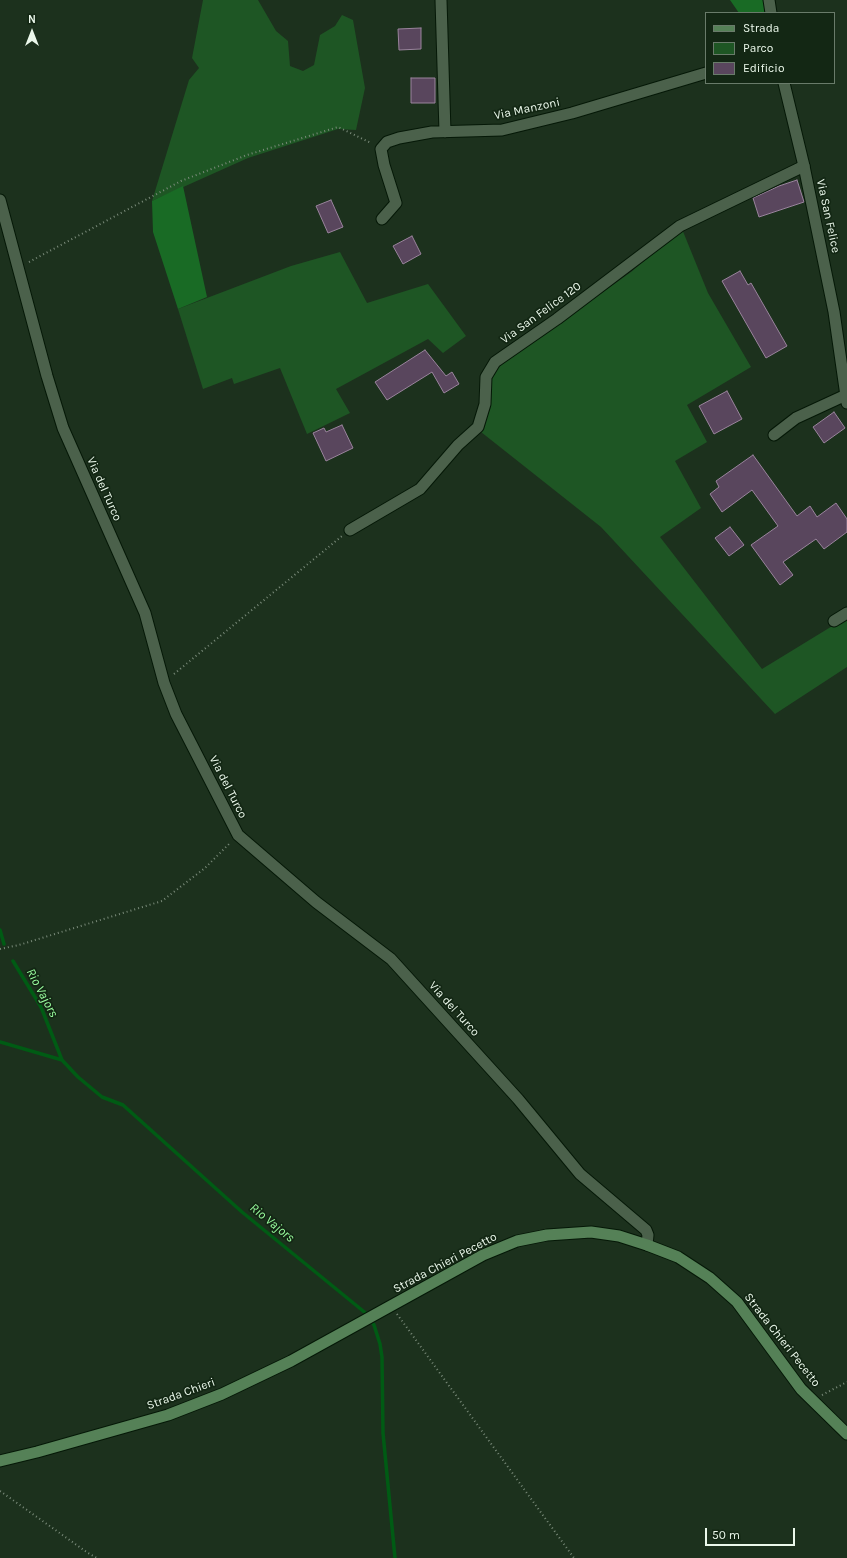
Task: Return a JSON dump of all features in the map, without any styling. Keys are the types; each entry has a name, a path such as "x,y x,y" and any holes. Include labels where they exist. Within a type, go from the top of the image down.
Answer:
{"main road":[{"name":"Strada Chieri Pecetto","path":"361,1322 483,1255 518,1241 547,1235 591,1232 619,1236 678,1257 710,1278 737,1302 801,1389 847,1434"},
{"name":"Strada Chieri","path":"0,1461 168,1415 222,1394 291,1361 361,1322"}],"street":[{"path":"441,0 445,132"},
{"path":"769,0 772,12"},
{"name":"Via Manzoni","path":"381,149 387,142 398,138 432,132 502,130 572,113 705,73"},
{"name":"Via San Felice","path":"784,84 804,166 834,312 846,395"},
{"path":"381,149 396,203 382,219"},
{"name":"Via San Felice 120","path":"350,530 420,489 458,446 478,427 485,404 486,377 495,362 557,319 680,226 804,166"},
{"name":"Via del Turco","path":"0,200 47,376 63,428 145,613 164,683 176,714 238,835 316,902 390,959 518,1099 580,1174 646,1230 648,1235 647,1245"},
{"path":"774,435 796,418 846,395"},
{"path":"834,621 847,613"}],"path":[{"path":"19,268 181,181 247,155 338,126 381,149"},
{"path":"164,683 350,530"},
{"path":"0,949 19,945 162,901 204,868 238,835"},
{"path":"391,1306 574,1558"},
{"path":"812,1400 847,1382"},
{"path":"0,1492 97,1558"}],"green space":[{"path":"203,0 258,0 276,31 288,41 290,66 303,71 314,65 320,35 335,26 342,15 353,20 365,88 356,130 338,129 248,158 152,201 189,80 199,68 192,58"},
{"path":"730,0 764,0 766,12 738,12"},
{"path":"183,186 207,297 178,309 153,232 152,201"},
{"path":"682,229 708,293 751,367 687,405 707,442 675,461 701,508 660,537 762,669 847,617 847,667 775,714 601,527 481,432 490,409 491,376 502,364 631,272"},
{"path":"340,252 367,303 428,284 466,336 443,353 428,339 336,389 350,413 307,434 280,368 234,384 232,378 203,389 178,309 291,266"}],"building":[{"path":"421,28 421,49 399,50 398,29"},
{"path":"411,78 435,78 435,103 411,103"},
{"path":"797,180 804,202 759,217 753,198 779,186"},
{"path":"331,200 343,227 328,233 316,206"},
{"path":"412,236 421,254 403,264 393,246"},
{"path":"740,271 748,285 751,283 787,346 766,358 722,281"},
{"path":"425,350 446,376 452,372 459,384 444,393 432,372 387,400 375,382"},
{"path":"727,391 742,419 714,434 699,406"},
{"path":"834,412 845,428 824,443 813,427"},
{"path":"342,425 353,448 326,461 313,433 324,428 326,432"},
{"path":"753,455 797,516 810,506 817,517 836,503 847,519 847,532 824,549 816,539 783,562 793,575 780,585 751,545 778,526 752,490 722,512 710,494 719,487 716,481"},
{"path":"730,527 744,545 729,556 715,538"}],"waterway":[{"name":"Rio Vajors","path":"0,930 4,944"},
{"name":"Rio Vajors","path":"13,961 41,1007 62,1060 78,1077 102,1097 123,1105 242,1212 368,1315 374,1325 380,1344 382,1357 383,1433 395,1558"},
{"path":"0,1042 62,1060"}]}
